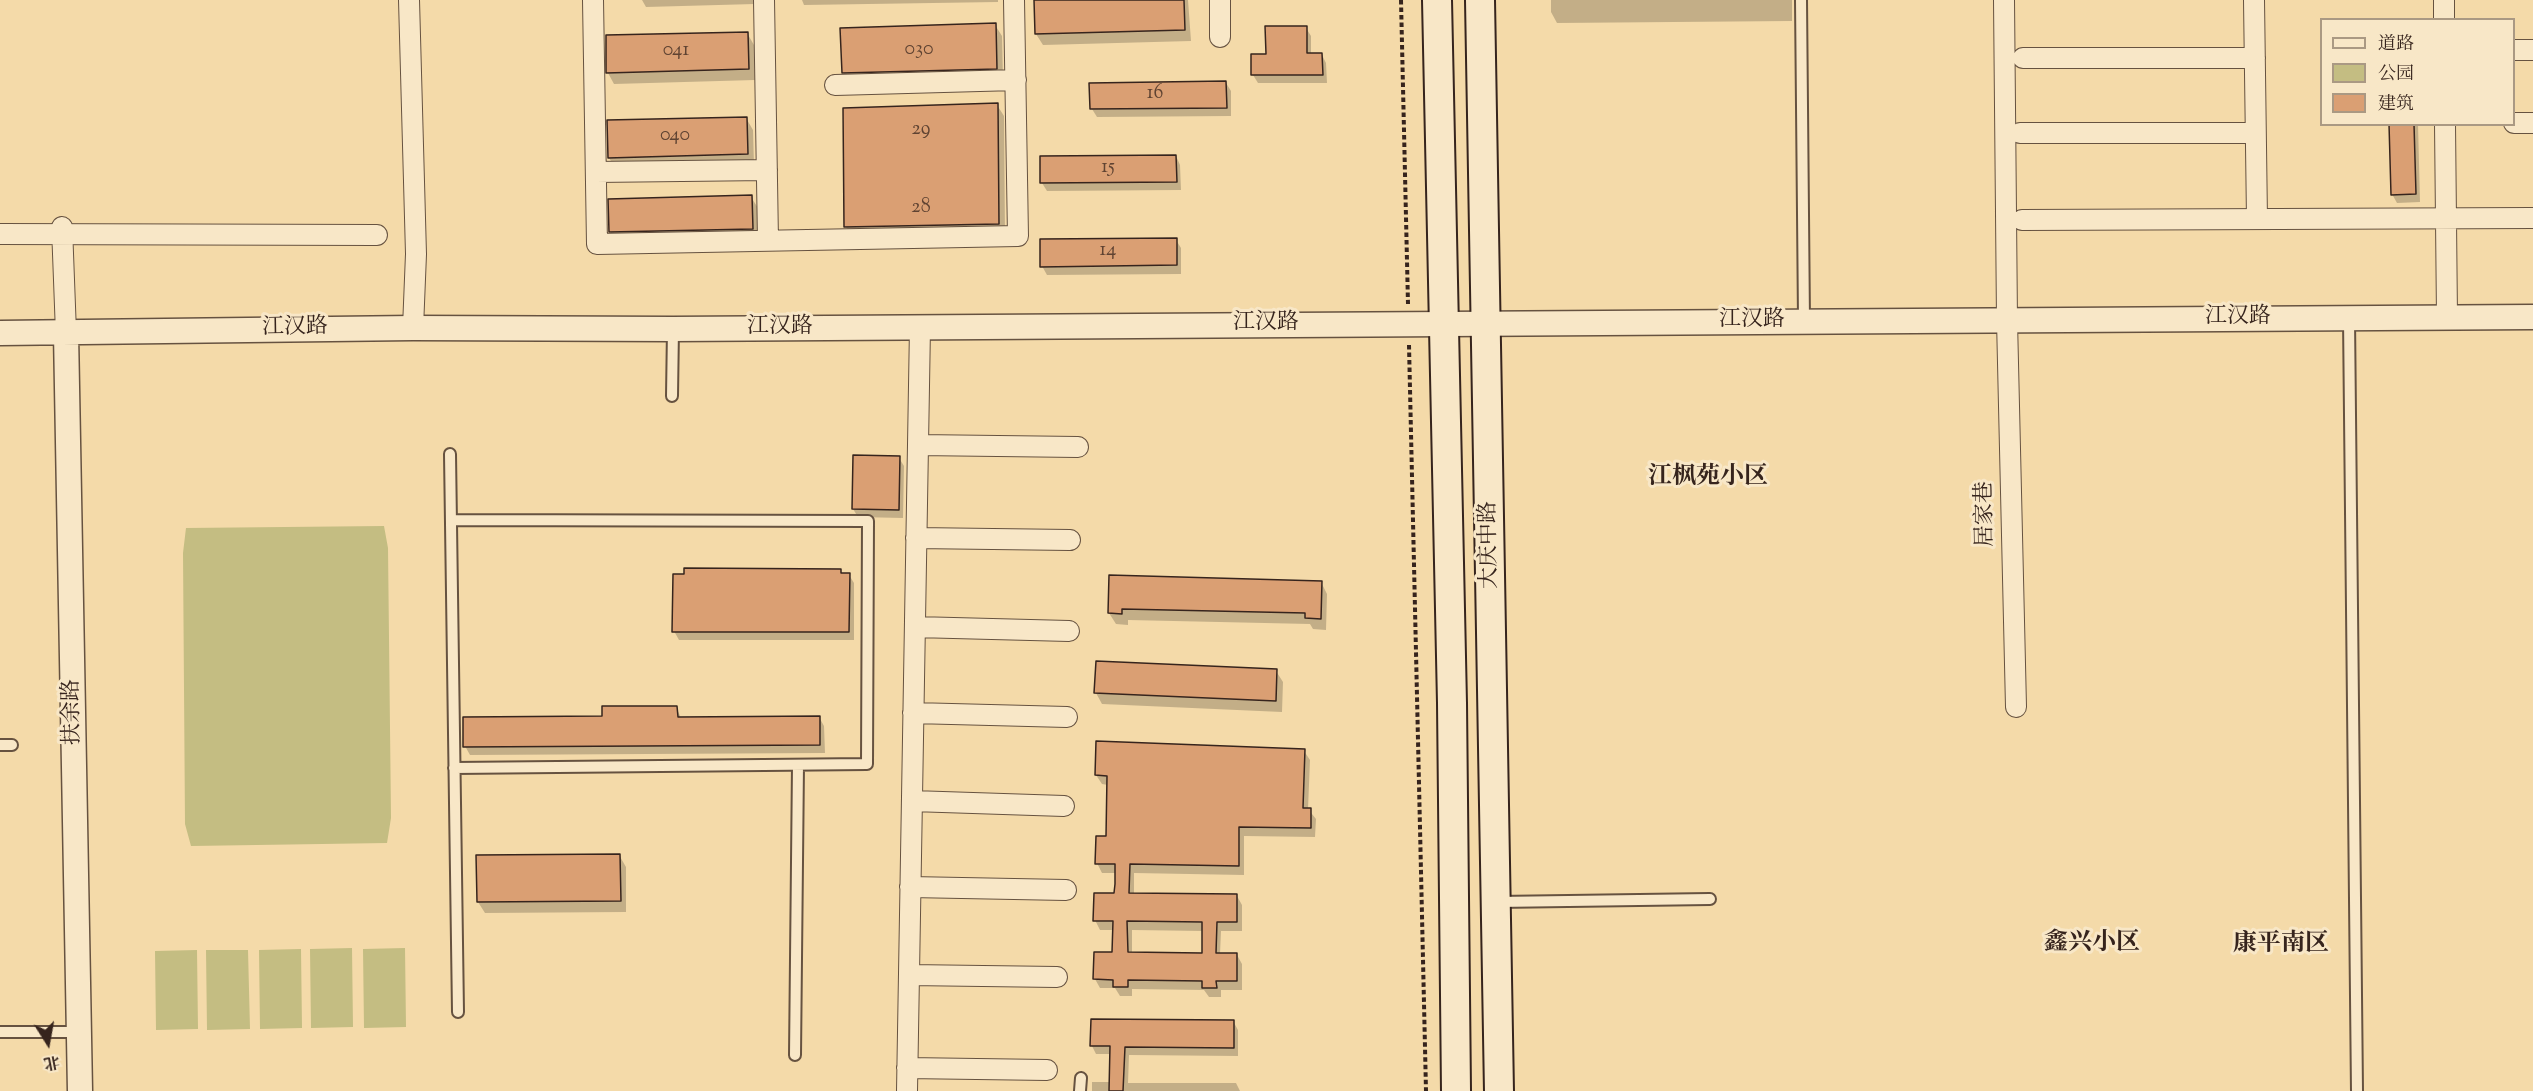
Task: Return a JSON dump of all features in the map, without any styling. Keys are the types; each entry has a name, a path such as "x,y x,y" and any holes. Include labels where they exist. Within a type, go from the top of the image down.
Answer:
{"main road":[{"name":"大庆中路","path":"1437,0 1456,1091"},
{"name":"大庆中路","path":"1480,0 1499,1091"}],"street":[{"path":"410,0 416,254 413,328"},
{"path":"593,0 597,244 1018,236 1014,0"},
{"path":"764,0 768,240"},
{"path":"1220,0 1220,37"},
{"name":"居家巷","path":"2004,0 2007,320 2016,706"},
{"path":"2254,0 2257,219"},
{"path":"2444,0 2444,18"},
{"path":"2515,50 2533,50"},
{"path":"2023,58 2255,58"},
{"path":"835,85 1016,80"},
{"path":"2515,123 2533,123"},
{"path":"2445,126 2447,317"},
{"path":"2020,133 2255,134"},
{"path":"596,172 767,170"},
{"path":"2022,220 2533,218"},
{"path":"62,231 66,333"},
{"path":"0,234 62,231 377,235"},
{"name":"江汉路","path":"0,333 413,328 673,329 2533,316"},
{"path":"907,1091 920,327"},
{"name":"扶余路","path":"66,333 80,1091"},
{"path":"918,445 1078,447"},
{"path":"916,538 1070,540"},
{"path":"915,627 1069,631"},
{"path":"914,712 1067,717"},
{"path":"912,801 1064,806"},
{"path":"910,887 1066,890"},
{"path":"909,975 1057,977"},
{"path":"907,1068 1047,1070"}],"lane":[{"path":"1801,0 1804,321"},
{"path":"2349,318 2357,1091"},
{"path":"672,396 673,329"},
{"path":"450,454 458,1012"},
{"path":"451,520 868,521 867,764 454,768"},
{"path":"0,745 12,745"},
{"path":"795,1055 798,765"},
{"path":"1497,902 1710,899"},
{"path":"0,1032 80,1032"},
{"path":"1080,1091 1081,1078"}],"path":[{"path":"1401,0 1426,1091"}],"green space":[{"path":"384,526 388,548 391,818 387,843 191,846 185,824 183,553 186,528"},
{"path":"352,948 353,1027 311,1028 310,949"},
{"path":"405,948 406,1027 364,1028 363,949"},
{"path":"301,949 302,1028 260,1029 259,950"},
{"path":"197,950 198,1029 156,1030 155,951"},
{"path":"206,950 248,950 250,1029 207,1030"}],"building":[{"path":"1034,0 1184,0 1185,30 1035,34"},
{"path":"996,23 997,69 842,73 840,28"},
{"path":"1265,26 1307,26 1307,53 1322,53 1323,75 1251,75 1251,54 1266,54"},
{"path":"748,32 749,69 606,73 606,35"},
{"path":"1226,81 1227,108 1090,109 1089,83"},
{"path":"998,103 999,224 844,227 843,108"},
{"path":"747,117 748,154 608,158 607,120"},
{"path":"2389,126 2414,126 2416,194 2391,195"},
{"path":"1176,155 1177,182 1040,183 1040,156"},
{"path":"752,195 753,229 609,232 608,199"},
{"path":"1177,238 1177,265 1040,267 1040,239"},
{"path":"853,455 900,456 899,510 852,509"},
{"path":"684,568 841,569 841,573 850,573 849,632 672,632 673,574 684,574"},
{"path":"1109,575 1322,581 1321,619 1305,618 1305,613 1122,609 1122,614 1108,613"},
{"path":"1096,661 1277,669 1276,701 1094,693"},
{"path":"602,706 677,706 678,717 820,716 820,745 463,747 463,717 602,716"},
{"path":"1096,741 1305,749 1303,808 1311,808 1311,828 1239,827 1239,866 1130,864 1129,893 1237,894 1237,922 1217,922 1216,953 1237,953 1237,981 1216,981 1217,988 1202,988 1202,981 1128,980 1128,987 1113,987 1113,980 1093,979 1094,952 1112,952 1113,921 1093,921 1094,893 1114,893 1115,884 1115,864 1095,864 1096,836 1106,836 1107,776 1095,775","holes":["1127,921 1202,922 1202,953 1128,952"]},
{"path":"620,854 621,901 477,902 476,855"},
{"path":"1091,1019 1234,1020 1234,1048 1125,1047 1123,1091 1109,1091 1110,1046 1090,1046"}],"district":[{"name":"江枫苑小区","path":"1708,479"},
{"name":"鑫兴小区","path":"2092,945"},
{"name":"康平南区","path":"2281,946"}]}
